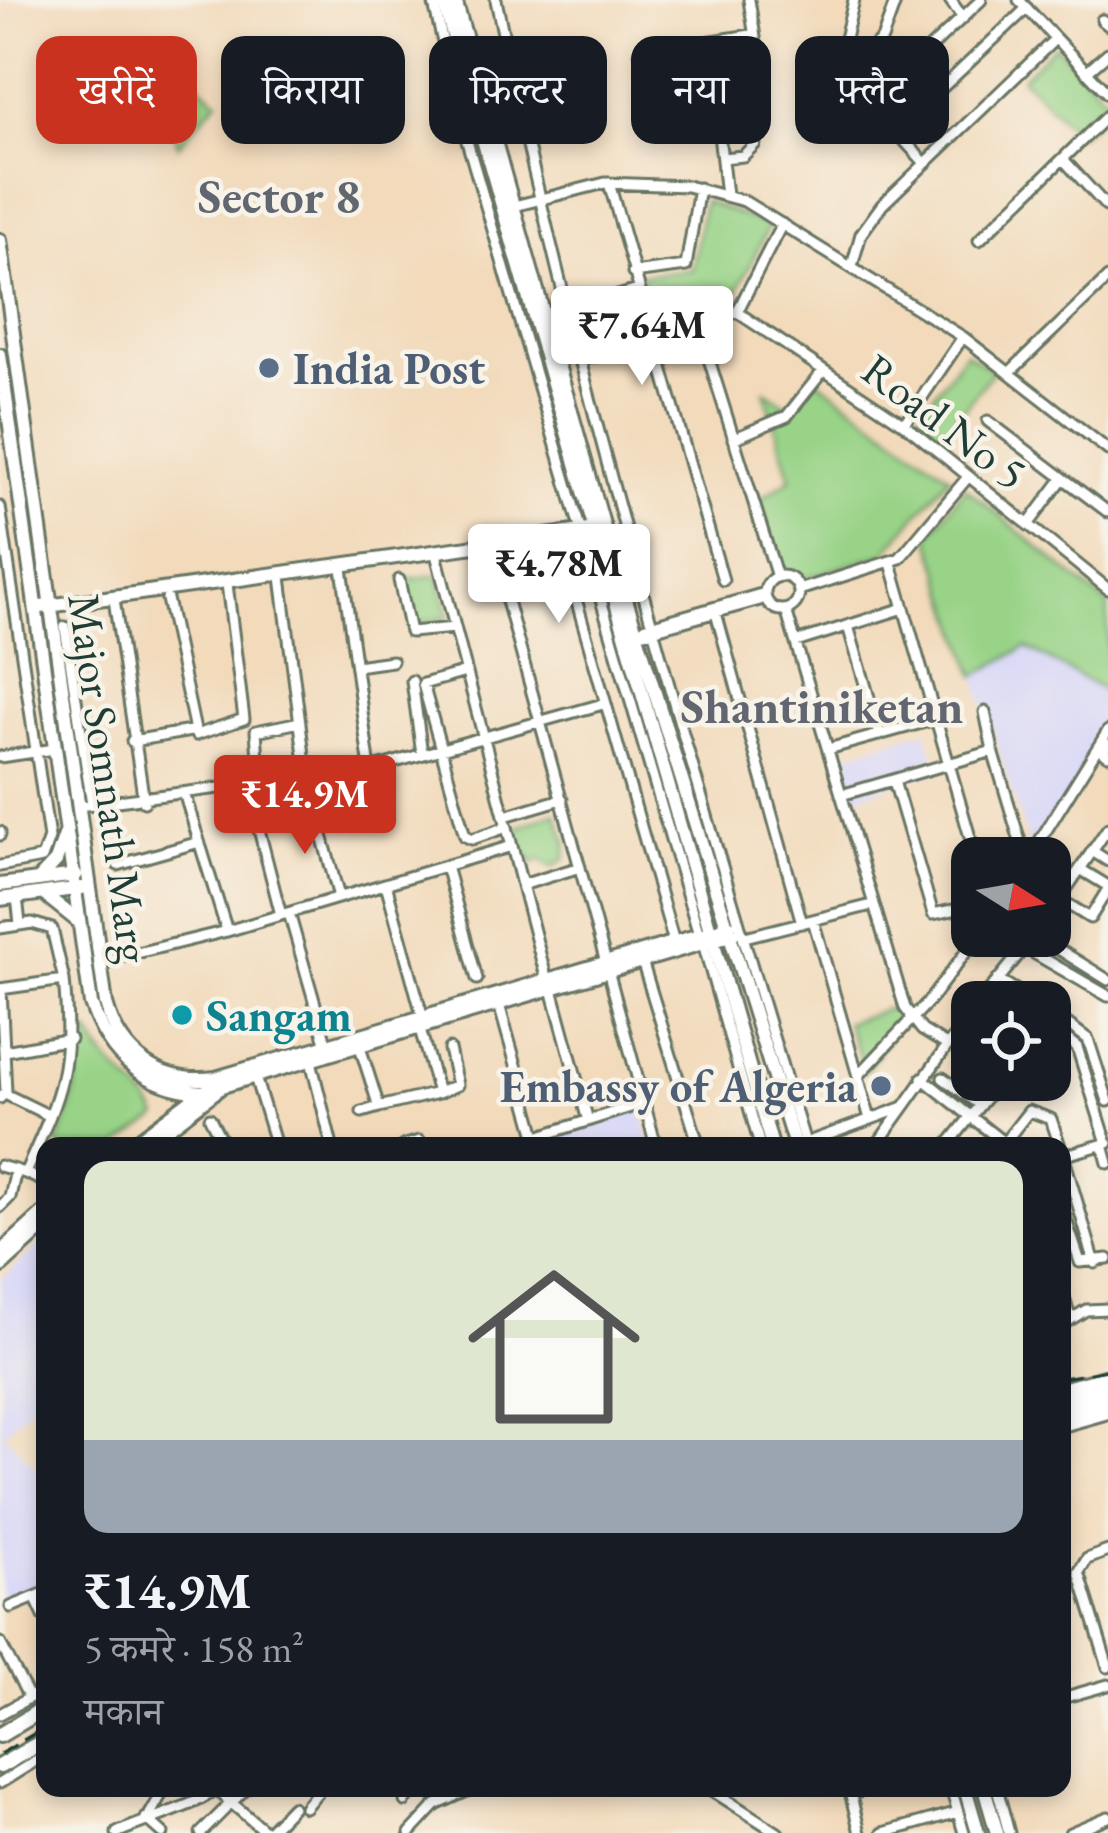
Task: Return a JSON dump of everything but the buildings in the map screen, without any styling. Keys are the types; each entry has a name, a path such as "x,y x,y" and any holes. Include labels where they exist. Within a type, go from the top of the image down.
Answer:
{"main road":[{"path":"1071,1398 1108,1388"},
{"path":"1071,1412 1104,1406"},
{"path":"0,1735 36,1713"},
{"path":"0,1766 36,1745"}],"street":[{"path":"433,0 445,36"},
{"path":"443,0 451,36"},
{"path":"455,0 514,206 594,530 641,633 799,1137"},
{"path":"496,0 537,199 736,932"},
{"path":"744,36 751,35 749,0"},
{"path":"843,36 854,0"},
{"path":"883,36 896,0"},
{"path":"950,0 963,18"},
{"path":"944,36 981,0"},
{"path":"949,78 1023,4 1108,94"},
{"path":"853,264 865,226 1055,39"},
{"path":"1087,72 1108,53"},
{"path":"979,240 1108,115"},
{"path":"479,144 594,530 758,1137"},
{"path":"720,144 727,195"},
{"path":"722,158 743,156 755,144"},
{"path":"907,144 925,163"},
{"path":"1063,159 1106,206"},
{"path":"514,206 609,183 699,188 727,195 853,264 963,337 1108,450"},
{"path":"609,183 723,580"},
{"path":"633,273 686,266 699,188"},
{"path":"579,361 737,312 782,224"},
{"name":"Major Somnath Marg","path":"0,240 55,749 67,826 115,1032 127,1050 151,1068 206,1079 422,1024"},
{"path":"1010,372 1108,278"},
{"path":"578,308 638,290"},
{"name":"Road No 5","path":"737,312 904,424 1108,589"},
{"path":"690,618 765,596 777,577 698,324"},
{"path":"904,424 963,337"},
{"name":"Major Somnath Marg","path":"0,356 42,607 85,805 80,924 92,1004 105,1040 121,1059 150,1079 202,1092 310,1061 329,1051 360,1047 487,994 550,985 674,942 736,932"},
{"path":"733,439 787,416 823,371"},
{"path":"988,421 1108,512"},
{"path":"799,590 891,563 908,551 968,477"},
{"path":"1028,525 1063,478"},
{"path":"0,507 47,852 42,858 0,866"},
{"path":"42,607 594,530"},
{"path":"558,536 674,942"},
{"path":"492,546 653,1137"},
{"path":"436,554 588,1121"},
{"path":"891,563 970,837"},
{"path":"342,568 370,769"},
{"path":"280,577 308,778"},
{"path":"765,596 771,607 786,610 795,604 799,590 793,580 777,577"},
{"path":"399,580 410,632 455,628"},
{"path":"167,599 191,731 196,735 241,722 245,716 226,584"},
{"path":"641,633 765,596"},
{"path":"114,599 144,802"},
{"path":"0,605 14,603"},
{"path":"796,642 904,608"},
{"path":"786,610 872,905 911,1019 945,1044"},
{"path":"716,614 870,1119"},
{"path":"848,626 880,735"},
{"path":"64,627 85,805 144,802 370,769 603,704"},
{"path":"356,666 392,661"},
{"path":"466,672 424,680 466,838 562,800"},
{"path":"412,681 422,754"},
{"path":"985,712 1020,837"},
{"path":"828,749 936,719"},
{"path":"260,785 256,731 300,722"},
{"path":"132,741 191,731"},
{"path":"1040,837 1108,731"},
{"path":"1108,744 1103,752 1108,755"},
{"path":"0,757 55,749"},
{"path":"841,795 993,751"},
{"path":"233,790 248,820 257,822 334,796 338,774"},
{"path":"894,781 932,914 951,910"},
{"path":"185,796 227,931"},
{"path":"314,806 340,898"},
{"path":"257,822 329,1051"},
{"path":"0,899 41,886 62,850 67,826"},
{"path":"1071,882 1108,828"},
{"path":"118,866 196,843"},
{"path":"100,962 227,931 512,846"},
{"path":"1093,851 1108,861"},
{"path":"446,866 536,1137"},
{"path":"522,884 580,867"},
{"path":"1071,905 1090,918 1108,888 1080,868"},
{"path":"0,885 81,881"},
{"path":"386,884 438,1093"},
{"path":"41,886 80,924"},
{"path":"17,897 20,924"},
{"path":"736,932 872,905"},
{"path":"0,928 45,926 57,935 70,1039 64,1086 39,1137"},
{"path":"706,937 769,1137"},
{"name":"Major Somnath Marg","path":"608,967 642,962 706,937"},
{"path":"1071,956 1108,980"},
{"path":"858,1076 961,957"},
{"path":"996,981 1016,957"},
{"path":"1041,957 1108,996"},
{"path":"642,962 696,1137"},
{"path":"50,1116 2,1096 5,1051 0,989 64,980"},
{"path":"1071,1024 1093,1050 1108,1101"},
{"path":"1071,1037 1078,1028"},
{"path":"885,1137 951,1037"},
{"path":"5,1051 70,1039"},
{"path":"1071,1040 1080,1054 1108,1163"},
{"path":"360,1047 380,1108"},
{"path":"362,1112 457,1085 449,1049"},
{"path":"310,1061 330,1137"},
{"path":"255,1077 273,1137"},
{"path":"922,1078 997,1137"},
{"path":"943,1078 980,1105"},
{"path":"158,1137 221,1087"},
{"path":"157,1137 202,1092"},
{"path":"954,1137 983,1101"},
{"path":"550,1137 643,1103"},
{"path":"822,1137 904,1107"},
{"path":"1011,1137 1029,1112 1051,1119 1057,1137"},
{"path":"210,1118 220,1137"},
{"path":"0,1207 10,1198 36,1142"},
{"path":"1071,1150 1106,1144"},
{"path":"0,1166 36,1178"},
{"path":"1071,1182 1095,1263"},
{"path":"0,1253 36,1220"},
{"path":"0,1267 36,1234"},
{"path":"1071,1235 1080,1262 1108,1258"},
{"path":"1071,1319 1087,1310 1108,1310"},
{"path":"1071,1386 1108,1376"},
{"path":"1071,1421 1104,1406"},
{"path":"1108,1551 1088,1558 1078,1573 1108,1667"},
{"path":"11,1607 36,1597"},
{"path":"0,1643 29,1696"},
{"path":"1071,1695 1108,1685"},
{"path":"0,1714 36,1693"},
{"path":"0,1783 36,1761"},
{"path":"147,1817 159,1797"},
{"path":"117,1833 147,1817 208,1797"},
{"path":"227,1797 267,1833 292,1808"},
{"path":"201,1833 238,1797"},
{"path":"305,1807 313,1797"},
{"path":"405,1801 408,1797"},
{"path":"410,1833 436,1805 453,1797"},
{"path":"721,1797 778,1833"},
{"path":"851,1797 860,1833"},
{"path":"954,1797 964,1833"},
{"path":"968,1797 979,1833"},
{"path":"987,1797 997,1833"},
{"path":"999,1797 1009,1833"},
{"path":"884,1833 958,1812"},
{"path":"147,1817 163,1833"},
{"path":"1070,1833 1108,1817"}],"shaded area":[{"path":"1026,647 1108,693 1108,734 1040,837 1027,837 975,676"},
{"path":"926,730 938,771 851,798 839,756"},
{"path":"641,1108 649,1137 542,1137"},
{"path":"36,1247 36,1400 4,1434 36,1468 36,1592 0,1606 0,1281"}],"green space":[{"path":"1055,45 1108,100 1108,108 1079,136 1022,78"},
{"path":"197,84 218,100 197,124"},
{"path":"704,201 769,226 729,308 657,331 640,275 692,270"},
{"path":"634,292 646,332 592,348 580,308"},
{"path":"965,352 993,371 941,438 916,419"},
{"path":"812,376 950,476 885,553 801,580 781,569 759,500 791,479 765,391 789,406"},
{"path":"965,487 1108,605 1108,693 1026,647 975,676 929,536"},
{"path":"438,575 449,617 413,624 404,580"},
{"path":"556,812 567,842 565,859 553,867 540,859 533,863 529,855 519,856 512,830"},
{"path":"896,1006 900,1019 866,1071 846,1023"},
{"path":"90,1033 158,1118 130,1137 60,1137 75,1091 78,1034"}],"railway":[{"path":"1071,1376 1108,1370"},
{"path":"0,1754 36,1732"}],"place":[{"name":"India Post","path":"269,368"},
{"name":"Sangam","path":"182,1015"},
{"name":"Embassy of Algeria","path":"881,1086"}],"district":[{"name":"Sector 8","path":"279,196"},
{"name":"Shantiniketan","path":"822,706"}]}
